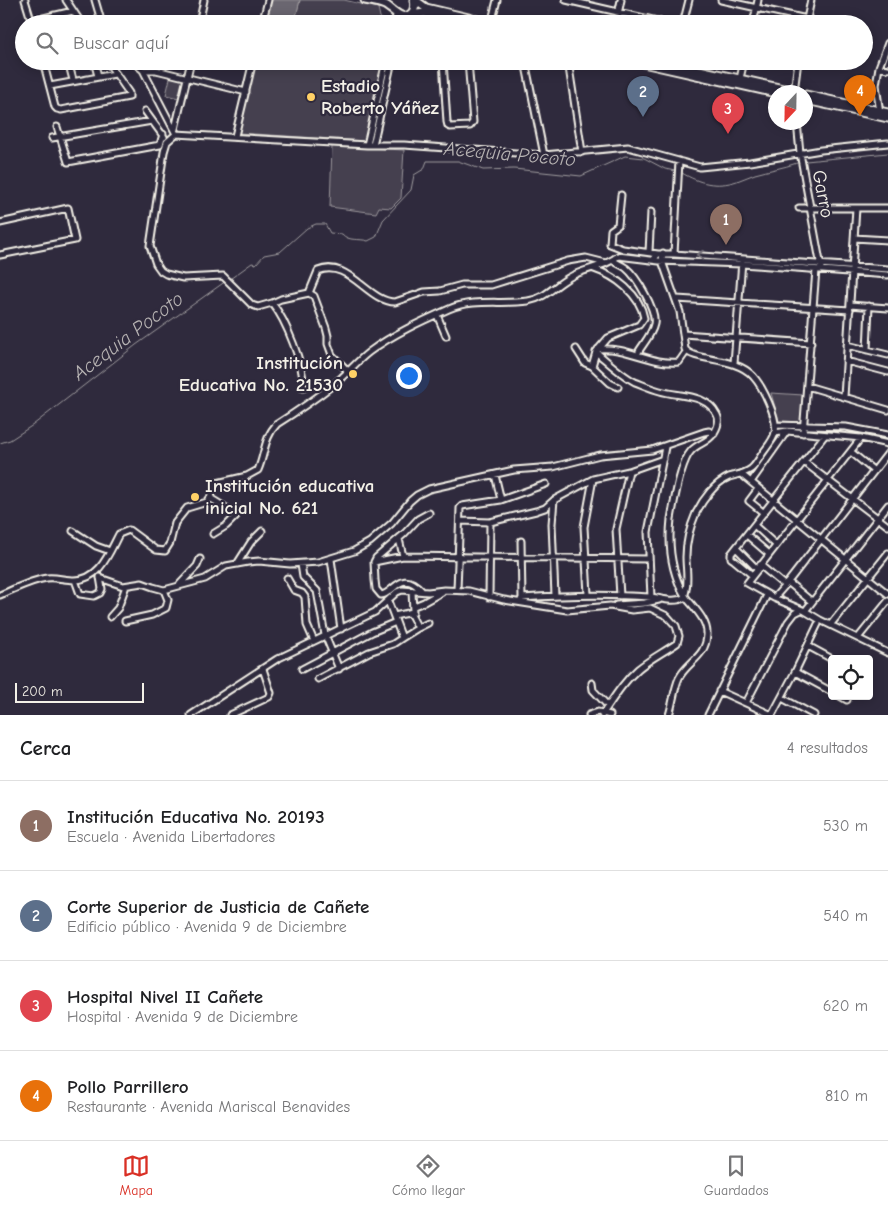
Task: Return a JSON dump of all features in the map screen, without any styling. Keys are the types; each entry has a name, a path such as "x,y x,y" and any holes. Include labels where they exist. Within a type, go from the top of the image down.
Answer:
{"highway":[{"path":"364,0 381,4 399,15"},
{"path":"393,0 392,7 400,15"},
{"path":"403,15 414,10 414,0"},
{"path":"414,0 426,8 455,15"},
{"path":"405,15 414,13 433,15"},
{"path":"691,70 768,87"},
{"path":"740,82 768,91"},
{"path":"813,96 883,115"},
{"path":"813,101 883,115 888,113"}],"street":[{"path":"25,0 30,15"},
{"path":"66,0 76,15"},
{"path":"95,0 99,15"},
{"path":"201,15 204,0"},
{"path":"264,15 268,0"},
{"path":"494,15 497,0"},
{"path":"566,0 631,15"},
{"path":"618,15 621,0"},
{"path":"685,15 689,0"},
{"path":"721,0 783,15"},
{"path":"755,15 758,0"},
{"path":"807,15 811,0"},
{"path":"54,15 73,11"},
{"path":"883,115 876,85 879,66 888,44"},
{"path":"879,66 888,69"},
{"path":"46,70 55,107 58,110 129,97 129,93 113,70"},
{"path":"71,70 74,80"},
{"path":"96,70 98,76"},
{"path":"176,131 143,70 156,70 246,92"},
{"path":"189,70 176,131 167,142 164,152 150,246 156,264 166,274 183,278 222,276 252,305 258,307 281,299 309,293"},
{"path":"235,136 251,70"},
{"path":"370,145 384,70"},
{"path":"370,145 390,70"},
{"path":"444,70 449,133"},
{"path":"448,126 470,126 473,122 469,70"},
{"path":"527,70 544,155"},
{"path":"569,70 582,152"},
{"path":"740,82 742,70"},
{"path":"796,85 797,70"},
{"path":"50,86 74,80 115,74"},
{"path":"145,111 167,142"},
{"path":"52,138 152,121"},
{"path":"57,127 68,162 160,144 162,134"},
{"name":"Garro","path":"798,130 820,268 814,307 804,433"},
{"path":"176,131 544,155 628,146 679,161 704,166 750,162 800,153 888,143"},
{"path":"674,254 679,161"},
{"path":"621,195 618,225 611,230 610,244 623,249 820,268 888,269"},
{"path":"0,223 68,208 75,240 0,256"},
{"path":"799,208 888,208"},
{"path":"844,397 856,208"},
{"path":"649,252 651,212"},
{"path":"854,238 888,240"},
{"path":"654,259 661,254"},
{"path":"597,350 615,348 651,360 669,363 679,362 686,352 677,299 661,254"},
{"path":"75,580 80,594 94,596 100,593 102,589 98,575 119,534 129,530 156,550 165,551 170,543 175,523 185,510 191,506 207,502 217,483 247,476 258,470 271,430 277,424 334,384 370,352 398,334 437,315 473,302 516,302 540,298 568,278 594,269 618,256 662,261 742,261"},
{"path":"309,293 318,271 326,268 333,268 343,272 380,296 395,302 424,292 440,291 462,285 500,282 568,261 586,258 606,263"},
{"path":"612,260 631,273 650,302 654,312 654,325 650,335 639,351"},
{"path":"734,363 742,261"},
{"path":"592,366 597,350 608,338 639,325 644,318 634,298 625,287 614,278 594,269"},
{"path":"852,269 888,275"},
{"path":"309,293 316,299 332,355 348,370"},
{"path":"677,299 814,307 870,306 888,308"},
{"path":"272,303 279,312 301,366 303,388"},
{"path":"867,350 870,306"},
{"path":"437,315 446,336"},
{"path":"683,334 811,343"},
{"path":"847,345 888,355"},
{"path":"576,349 585,363 592,366 610,383 618,386"},
{"path":"597,350 624,375 634,381 660,391 704,401 717,415 719,420 714,434 704,443 694,447 685,460 672,517 670,544 673,570 685,596 698,612 706,628 707,636 699,656 679,678 669,715"},
{"path":"520,600 588,594 651,597 669,601 680,600 685,596 688,584 687,542 697,512 720,481 753,468 775,433 775,425 768,400 759,383 748,372 734,363 695,356 686,352"},
{"path":"846,361 888,372"},
{"path":"807,386 888,410"},
{"path":"775,425 859,429 888,435"},
{"path":"0,594 45,578 55,577 75,580 98,575 119,585 126,586 142,583 164,590 205,579 226,566 236,564 260,561 301,564 331,559 354,551 382,533 416,495 429,489 514,470 553,467 600,455 652,450 704,432 709,431 714,434"},
{"path":"775,433 787,431 861,438 888,444"},
{"path":"751,482 787,431"},
{"path":"752,575 731,558 731,554 825,435"},
{"path":"861,438 747,583 774,598 887,650"},
{"path":"651,597 649,521 664,459 665,447"},
{"path":"851,452 874,471"},
{"path":"774,598 888,453"},
{"path":"460,522 490,522 545,508 554,500 593,479 629,471 664,459"},
{"path":"804,462 888,526"},
{"path":"620,596 616,528 629,471"},
{"path":"741,474 888,594"},
{"path":"495,475 501,500"},
{"path":"588,594 584,527 593,479"},
{"path":"456,590 460,508 462,506 501,500 546,484"},
{"path":"758,489 749,501 764,513"},
{"path":"210,498 233,512 236,516 226,526 213,534"},
{"path":"554,500 552,524 555,596"},
{"path":"746,703 788,622 795,613 803,610 812,602 888,505"},
{"path":"421,591 414,585 403,582 397,584 387,594 381,595 376,589 374,562 378,555 399,539 418,519 429,513"},
{"path":"489,597 490,522"},
{"path":"754,525 776,545"},
{"path":"73,531 96,546 110,551"},
{"path":"236,564 251,542 262,531"},
{"path":"747,535 769,554"},
{"path":"399,539 403,556"},
{"path":"520,600 521,541"},
{"path":"736,548 759,567 812,602"},
{"path":"831,624 888,553"},
{"path":"374,562 403,556 457,558 650,558"},
{"path":"180,585 197,566 200,559"},
{"path":"331,559 341,629"},
{"path":"301,564 303,577 317,591 325,635 339,669"},
{"path":"287,578 294,590 302,593 305,597 307,626 314,641"},
{"path":"110,617 118,608 126,586"},
{"path":"125,621 152,615 166,608 168,600 164,590"},
{"path":"191,715 277,660 375,612 397,592 402,590 428,592 444,590 469,591 489,597 520,600 567,610 660,600"},
{"path":"302,669 395,619 414,612 412,590"},
{"path":"414,606 436,597 444,590"},
{"path":"708,715 766,598"},
{"path":"388,601 402,638"},
{"path":"858,638 888,601"},
{"path":"603,714 633,674 677,643 679,636 676,626 660,612 650,608 632,610 610,606"},
{"path":"410,613 418,628"},
{"path":"318,679 374,650 392,644 428,623"},
{"path":"719,691 772,715 796,672 818,624"},
{"path":"808,646 828,657"},
{"path":"230,715 269,697 271,692 263,669"},
{"path":"796,672 828,690"},
{"path":"592,684 593,690 608,706"},
{"path":"782,698 812,714"},
{"path":"589,715 598,712 610,715"}],"shaded area":[{"path":"270,0 300,0 296,15 266,15"},
{"path":"300,0 344,0 378,8 380,15 296,15"},
{"name":"Estadio Roberto Yáñez","path":"253,70 381,70 365,141 238,133"},
{"path":"171,74 184,78 179,98 166,95"},
{"path":"332,146 404,150 401,198 391,208 379,207 376,213 330,207"},
{"path":"771,393 803,395 802,422 779,421"}],"waterway":[{"name":"Acequia Pocoto","path":"806,161 888,153"},
{"name":"Acequia Pocoto","path":"230,279 252,263 256,264 264,255 280,252 307,228 316,224 325,224 330,233 342,234 351,239 368,241 376,237 383,220 411,190 414,175 424,169 427,161 458,161 483,170 514,169 581,176 625,156 644,158 665,169 675,171"},
{"name":"Acequia Pocoto","path":"682,173 701,182 722,184 797,163"},
{"name":"Acequia Pocoto","path":"0,443 10,440 33,425 136,345 226,281"}],"place":[{"name":"Estadio Roberto Yáñez","path":"311,97"},
{"name":"Pollo Parrillero","path":"860,116"},
{"name":"Corte Superior de Justicia de Cañete","path":"643,117"},
{"name":"Hospital Nivel II Cañete","path":"728,134"},
{"name":"Institución Educativa No. 20193","path":"726,245"},
{"name":"Institución Educativa No. 21530","path":"353,374"},
{"name":"Institución educativa inicial No. 621","path":"195,497"}]}
